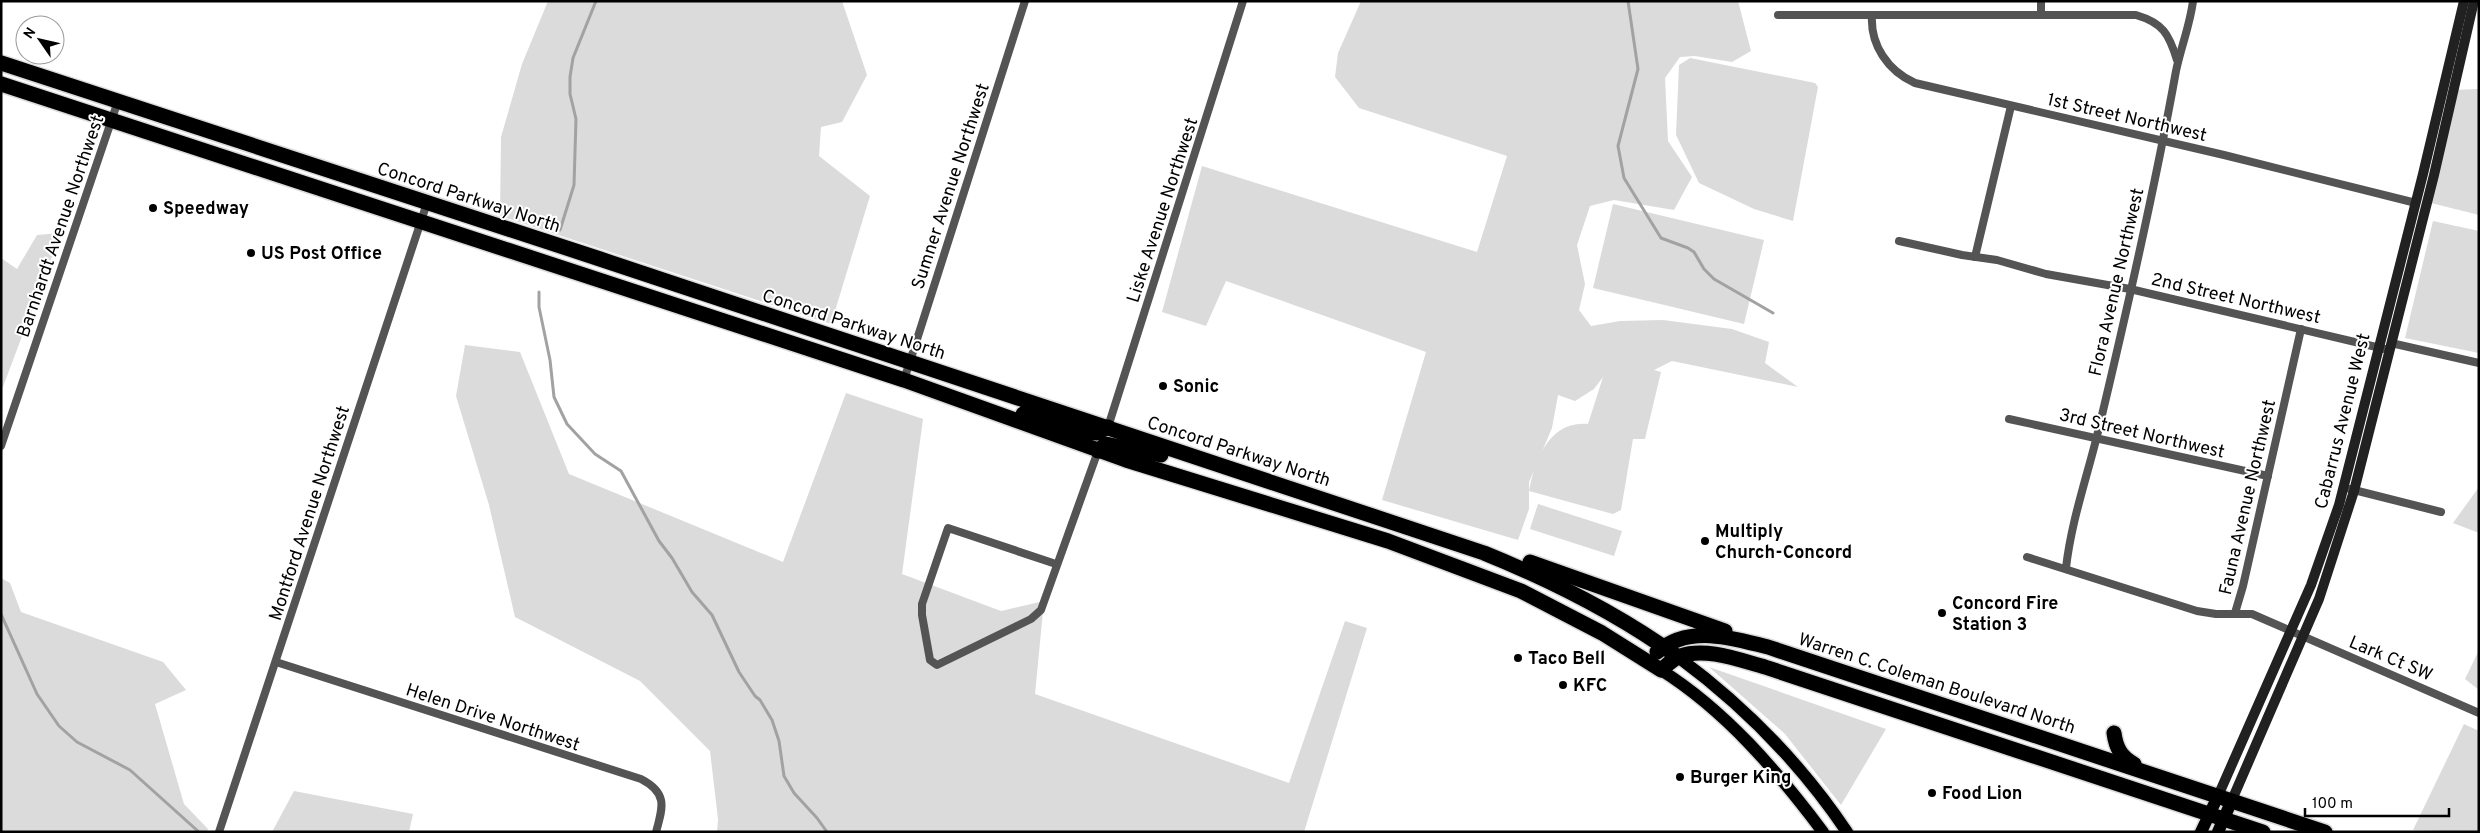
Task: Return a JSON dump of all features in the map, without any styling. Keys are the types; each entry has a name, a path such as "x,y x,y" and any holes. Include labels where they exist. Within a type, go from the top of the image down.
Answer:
{"highway":[{"name":"Concord Parkway North","path":"1,64 1108,427 1484,553 1581,596 1627,622 1678,657"},
{"path":"1,84 904,380 1006,415 1098,451 1388,541 1520,590 1602,633 1661,670 1678,657 1691,654 1735,659 1905,713 2209,815 2221,826 2263,832"},
{"path":"1006,415 1029,414 1096,433 1108,427"},
{"path":"1098,451 1106,444 1124,446 1201,466 1253,475"},
{"path":"1338,525 1343,505"},
{"path":"1484,553 1519,558 1768,647"},
{"name":"Warren C. Coleman Boulevard North","path":"1647,661 1664,646 1678,638 1718,635 1768,647 2325,832"},
{"path":"1905,713 1911,694"},
{"path":"2083,751 2102,749 2114,733 2115,743 2125,760 2148,772"}],"main road":[{"name":"Cabarrus Avenue West","path":"2201,832 2209,815 2225,798 2303,637 2328,574 2354,491 2416,203 2464,1"},
{"name":"Cabarrus Avenue West","path":"2221,826 2225,798 2327,542 2386,347 2434,175 2474,21 2474,1"},
{"path":"1678,657 1749,717 1797,767 1828,803 1847,832"},
{"path":"1661,670 1711,708 1736,731 1789,786 1823,832"}],"street":[{"name":"Sumner Avenue Northwest","path":"904,380 1025,1"},
{"name":"Liske Avenue Northwest","path":"1108,427 1243,1"},
{"path":"2041,1 2041,14"},
{"name":"Flora Avenue Northwest","path":"2066,568 2072,527 2096,438 2164,141 2178,62 2193,1"},
{"path":"1778,15 2136,15 2150,19 2162,27 2172,43 2178,62"},
{"name":"1st Street Northwest","path":"1872,15 1871,28 1875,43 1882,56 1903,78 1937,90 2164,141 2416,203"},
{"path":"2172,43 2176,44 2183,39"},
{"name":"Barnhardt Avenue Northwest","path":"1,446 118,101"},
{"path":"1975,257 2010,106"},
{"name":"Montford Avenue Northwest","path":"220,832 427,203"},
{"name":"2nd Street Northwest","path":"1899,241 1997,260 2046,274 2130,289 2386,347 2479,363"},
{"name":"Fauna Avenue Northwest","path":"2291,632 2252,614 2235,613 2243,586 2301,329"},
{"name":"3rd Street Northwest","path":"2009,419 2268,476"},
{"path":"2355,448 2354,470 2350,487 2354,491 2441,512"},
{"path":"1056,564 948,528 922,604 922,615 930,660 937,665 1032,619 1041,610 1098,451"},
{"path":"2027,557 2197,611 2216,614 2235,613"},
{"name":"Lark Ct SW","path":"2291,632 2479,713"},
{"name":"Helen Drive Northwest","path":"276,662 641,779 657,790 662,802 662,810 656,832"}],"shaded area":[{"path":"548,1 842,1 867,75 842,122 821,127 819,156 870,196 831,324 500,216 501,137 522,64"},
{"path":"1361,1 1738,1 1751,51 1732,62 1695,56 1680,57 1665,78 1668,141 1692,177 1674,210 1614,200 1590,206 1577,245 1585,284 1579,310 1591,326 1620,321 1663,320 1732,329 1769,342 1765,363 1798,387 1672,361 1654,370 1661,372 1645,439 1633,439 1621,510 1613,514 1529,491 1529,509 1518,540 1382,500 1426,352 1226,281 1206,326 1162,312 1202,166 1477,252 1507,156 1359,108 1335,77 1338,53","holes":["1603,377 1588,424 1575,424 1564,428 1554,435 1542,452 1552,428 1558,395 1575,401 1594,389","1535,468 1532,479 1529,491 1529,482"]},
{"path":"1690,58 1815,83 1818,87 1793,221 1754,209 1699,183 1676,135 1679,65"},
{"path":"2479,89 2479,215 2427,202 2452,90"},
{"path":"1613,204 1764,240 1744,324 1593,288"},
{"path":"2433,221 2479,231 2479,353 2405,338"},
{"path":"61,233 1,392 1,258 17,269 37,235"},
{"path":"465,345 520,352 569,474 783,562 846,393 923,419 902,574 1001,611 1044,601 1035,694 1289,783 1345,621 1367,628 1304,832 717,832 718,819 710,751 640,681 515,617 489,505 456,396"},
{"path":"2479,487 2479,533 2453,523"},
{"path":"1538,504 1622,531 1614,556 1530,529"},
{"path":"1,578 10,583 21,612 163,662 186,690 155,704 184,804 208,829 207,832 1,832"},
{"path":"2479,650 2479,690 2465,679"},
{"path":"1709,667 1886,729 1841,805 1785,734"},
{"path":"2464,724 2479,731 2479,832 2413,830"},
{"path":"294,791 413,814 409,832 272,832"}],"waterway":[{"path":"560,230 574,185 576,119 570,94 570,77 573,58 596,1"},
{"path":"1628,1 1638,69 1618,146 1624,178 1661,238 1694,252 1704,269 1714,279 1773,313"},
{"path":"539,292 539,307 550,360 554,397 567,424 595,454 621,471 659,541 672,558 692,592 712,615 739,672 772,720 779,741 784,776 794,793 827,832"},
{"path":"1,614 37,694 59,726 77,742 130,770 199,832"}],"place":[{"name":"Speedway","path":"153,208"},
{"name":"US Post Office","path":"251,253"},
{"name":"Sonic","path":"1163,386"},
{"name":"Multiply Church-Concord","path":"1705,541"},
{"name":"Concord Fire Station 3","path":"1942,613"},
{"name":"Taco Bell","path":"1518,658"},
{"name":"KFC","path":"1563,685"},
{"name":"Burger King","path":"1680,777"},
{"name":"Food Lion","path":"1932,793"}]}
